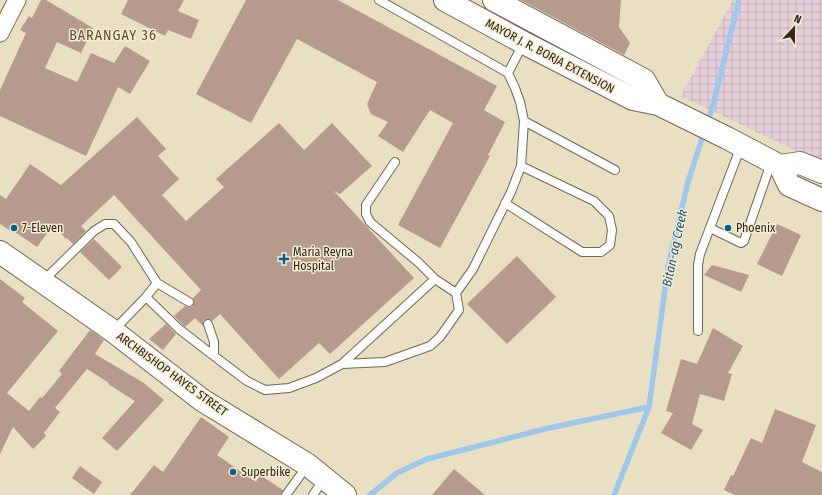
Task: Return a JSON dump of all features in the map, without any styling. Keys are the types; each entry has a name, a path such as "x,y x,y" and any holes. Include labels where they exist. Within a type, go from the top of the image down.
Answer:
{"main road":[{"name":"MAYOR J. R. BORJA EXTENSION","path":"445,0 473,6 524,43 633,99 658,104 688,118 776,164"},
{"name":"MAYOR J. R. BORJA EXTENSION","path":"494,0 644,80 658,104"},
{"path":"822,172 800,163 776,164 789,185 822,200"},
{"name":"ARCHBISHOP HAYES STREET","path":"0,252 113,331 202,400 315,479 345,495"}],"street":[{"path":"0,33 17,0"}],"lane":[{"path":"342,364 386,362 430,346 440,337 459,310 456,293 473,269 521,166 524,121 520,102 508,73 379,0"},
{"path":"508,73 524,43"},
{"path":"524,121 615,170"},
{"path":"698,332 698,265 700,254 710,228 734,142"},
{"path":"395,162 366,205 366,214 370,222 418,262 435,279 456,293"},
{"path":"710,228 741,243 744,241 776,164"},
{"path":"505,203 582,252 601,252 610,245 612,230 609,216 594,201 521,166"},
{"path":"42,282 94,231 109,223 114,224 131,242 158,283 189,302"},
{"path":"146,297 179,329 247,382 265,390 289,388 316,378 342,364 435,279"},
{"path":"113,331 158,283"},
{"path":"208,324 214,342 214,356"},
{"path":"286,495 315,479"}],"shaded area":[{"path":"733,0 822,0 822,163 681,96"}],"building":[{"path":"41,0 46,0 93,28 81,53 57,42 45,68 77,82 91,53 114,63 125,46 150,61 130,94 118,87 86,156 0,116 0,90 26,33 20,30 29,16 32,18"},
{"path":"128,0 184,0 178,11 199,20 191,39 168,30 165,36 121,14"},
{"path":"246,0 338,0 497,86 484,110 505,122 488,155 490,156 440,248 398,225 453,123 430,110 403,152 378,136 388,122 371,114 367,104 377,82 297,39 251,123 196,94"},
{"path":"521,0 621,0 619,27 630,43 624,55"},
{"name":"Maria Reyna Hospital","path":"137,117 166,149 158,156 179,179 162,195 186,221 224,187 216,179 279,123 304,150 332,123 372,166 340,194 334,191 414,278 330,354 319,343 279,379 220,314 212,321 209,319 204,320 203,326 195,318 185,327 174,316 185,306 192,307 194,302 193,298 201,290 114,195 81,226 86,231 73,244 53,225 37,247 0,224 0,195 6,199 30,164 61,185"},
{"path":"777,224 801,235 782,276 757,264"},
{"path":"94,239 122,267 109,280 80,252"},
{"path":"517,256 556,297 507,344 467,304"},
{"path":"712,265 749,275 741,292 704,275"},
{"path":"0,279 25,298 22,302 58,331 7,393 29,411 62,374 59,371 90,330 104,340 95,354 144,383 164,400 117,451 102,438 135,401 87,369 55,408 60,412 44,433 46,436 33,449 13,427 0,454"},
{"path":"166,324 176,334 163,350 149,339"},
{"path":"713,328 743,346 728,373 732,374 724,401 700,394 692,424 703,430 691,450 661,433 673,413 666,411 681,359 697,364"},
{"path":"775,409 816,425 802,462 822,472 822,495 735,495 724,490 731,475 733,476 751,438 762,443"},
{"path":"201,417 229,437 217,455 256,482 260,475 283,490 281,495 130,495 154,465 163,472"},
{"path":"80,466 102,482 94,494 72,478"},
{"path":"454,469 485,495 432,495"}],"waterway":[{"name":"Bitan-ag Creek","path":"707,124 739,0"},
{"name":"Bitan-ag Creek","path":"614,495 649,407 668,267 688,182 704,132"},
{"path":"370,495 397,473 427,459 549,428 649,407"}],"place":[{"name":"7-Eleven","path":"14,228"},
{"name":"Phoenix","path":"728,228"},
{"name":"Maria Reyna Hospital","path":"284,259"},
{"name":"Superbike","path":"233,472"}],"district":[{"name":"BARANGAY 36","path":"113,35"}]}
